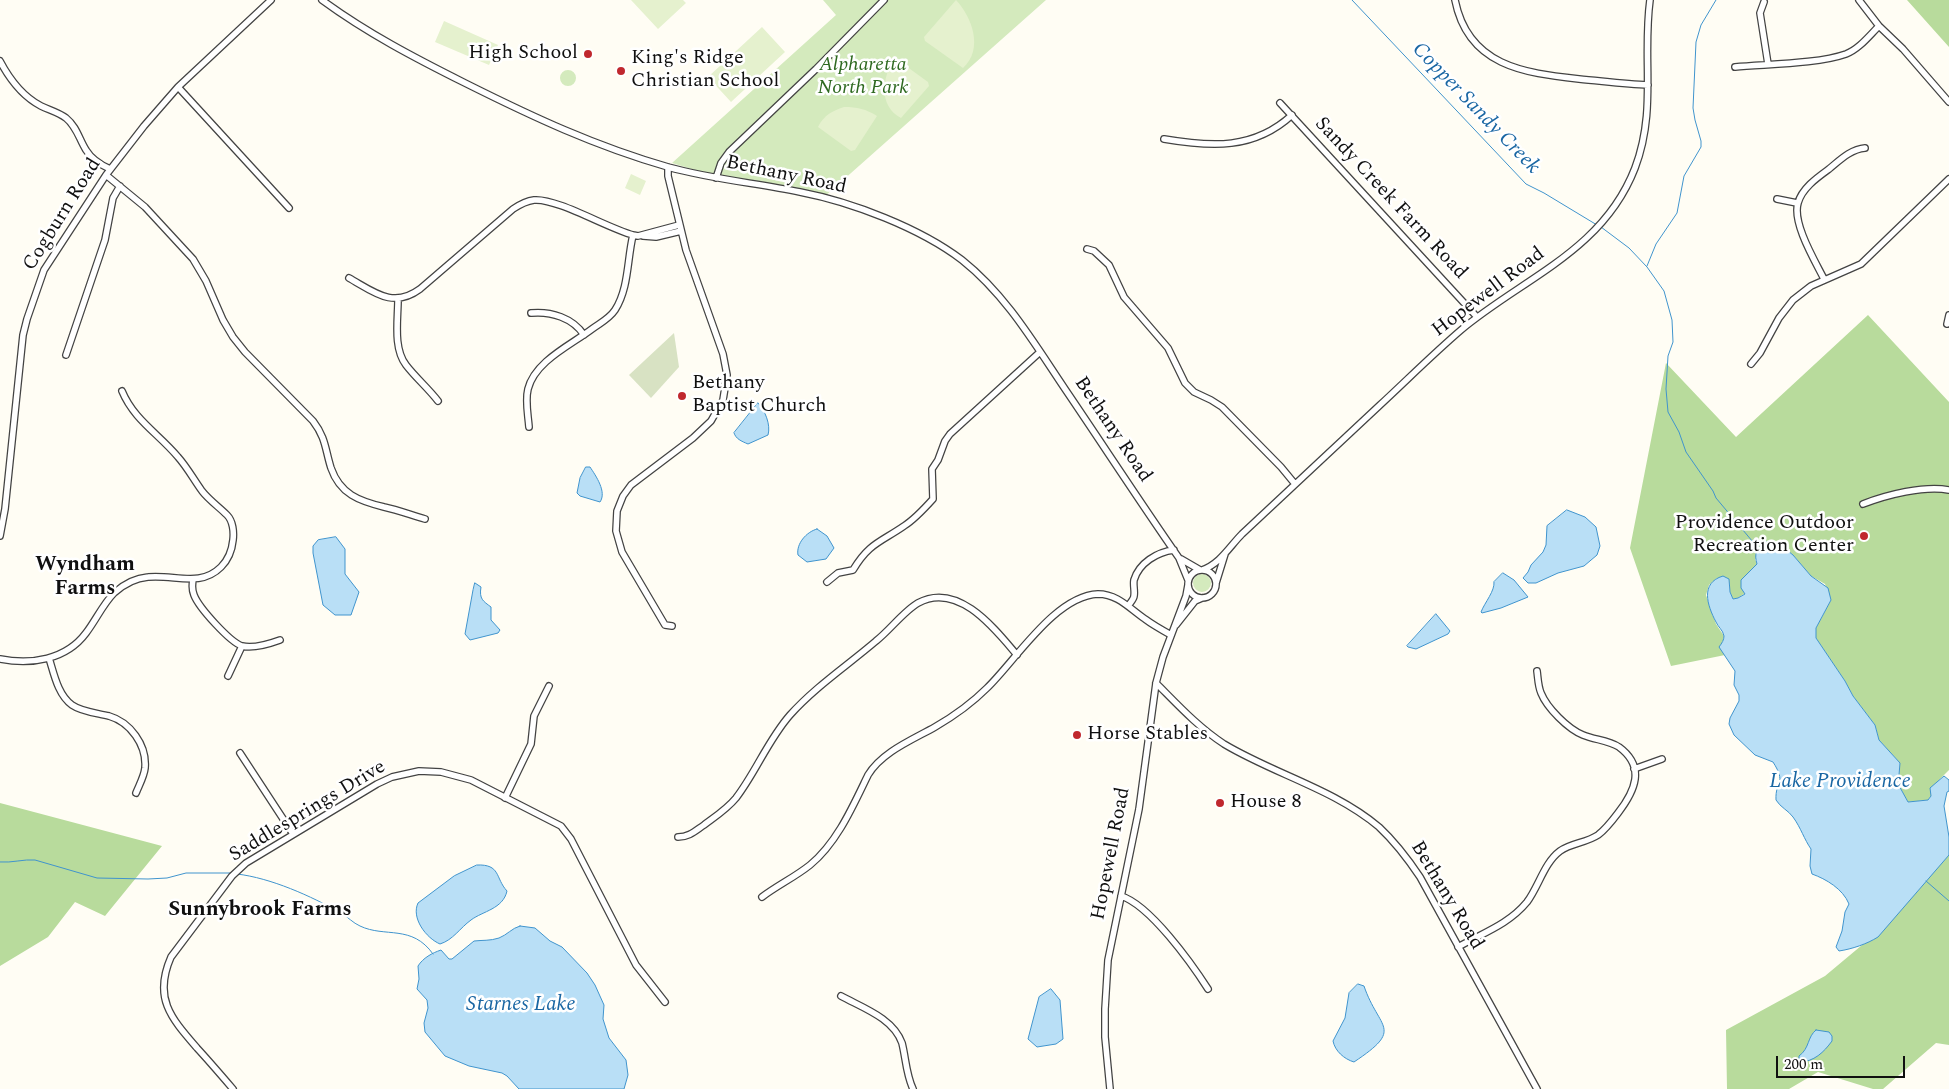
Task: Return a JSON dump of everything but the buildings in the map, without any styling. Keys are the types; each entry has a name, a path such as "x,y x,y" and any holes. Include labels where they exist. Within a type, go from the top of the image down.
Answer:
{"street":[{"name":"Cogburn Road","path":"0,536 5,509 26,318 34,294 49,261 110,169 178,87 271,0"},
{"name":"Bethany Road","path":"322,0 380,39 544,122 601,146 668,167 716,178 816,195 879,216 923,235 950,252 988,283 1012,310 1174,550 1188,582"},
{"path":"716,178 721,163 729,152 816,69 884,0"},
{"path":"1455,0 1460,18 1474,40 1489,55 1508,66 1521,71 1566,78 1648,85"},
{"name":"Hopewell Road","path":"1201,570 1208,568 1226,552 1242,534 1443,346 1477,317 1573,252 1593,234 1610,213 1628,185 1640,154 1648,117 1648,26 1650,0"},
{"path":"1859,0 1879,26 1903,49 1949,102"},
{"path":"1764,2 1760,13 1768,64"},
{"path":"1734,66 1824,59 1848,53 1862,43 1879,26"},
{"path":"0,61 22,93 38,104 66,118 75,128 89,154 98,163 110,169"},
{"path":"178,87 289,208"},
{"name":"Sandy Creek Farm Road","path":"1280,103 1477,317"},
{"path":"1164,139 1208,146 1246,141 1271,131 1292,116"},
{"path":"1824,279 1804,241 1798,221 1798,203 1814,180 1847,154 1857,148 1865,148"},
{"path":"668,167 668,176 680,228 699,291 723,354 727,375 726,390 718,411 705,427 630,484 619,503 616,521 618,542 622,552 665,625 672,626"},
{"path":"106,175 145,207 193,259 206,281 223,320 233,337 321,432 333,473 344,489 365,503 425,519"},
{"path":"1751,364 1760,353 1779,318 1793,300 1824,279 1861,264 1949,179"},
{"path":"66,355 105,240 113,198 120,186"},
{"path":"1777,199 1798,203"},
{"path":"349,278 382,296 398,299 413,294 499,220 527,201 546,201 635,235 680,228"},
{"path":"529,427 527,395 528,388 535,375 547,360 607,319 615,309 625,285 635,235"},
{"path":"1087,249 1094,252 1109,265 1124,297 1168,348 1189,388 1222,407 1281,467 1295,484"},
{"path":"398,299 398,336 401,354 405,364 438,401"},
{"path":"531,313 547,313 560,316 576,326 584,336"},
{"path":"1947,324 1949,316"},
{"path":"827,582 838,573 853,570 859,560 872,546 904,526 934,499 932,469 950,434 1040,352"},
{"path":"0,659 28,661 49,658 67,651 78,643 111,596 126,584 150,576 193,580 211,575 226,561 231,550 233,537 230,518 203,492 177,456 135,414 128,405 122,391"},
{"path":"1863,504 1876,499 1928,489 1949,490"},
{"path":"1128,606 1134,596 1133,583 1135,577 1148,561 1157,555 1174,550"},
{"name":"Hopewell Road","path":"1216,585 1226,552"},
{"name":"Bethany Road","path":"1179,558 1201,570"},
{"path":"1201,570 1211,573 1216,580 1212,593 1204,597 1195,596 1189,589 1188,582 1193,573 1201,570"},
{"path":"193,580 193,594 199,604 225,634 242,646 258,646 280,640"},
{"name":"Hopewell Road","path":"1110,1089 1105,1037 1106,987 1112,941 1139,809 1156,683 1173,628 1186,596 1188,582"},
{"path":"762,897 802,872 831,844 875,765 972,702 988,687 1034,634 1057,612 1080,599 1092,595 1105,595 1117,599 1144,619 1171,635"},
{"name":"Hopewell Road","path":"1173,628 1191,605 1204,597"},
{"path":"678,837 687,837 727,807 740,793 789,716 879,639 917,603 929,599 944,598 962,603 973,610 1017,655"},
{"path":"228,676 242,646"},
{"path":"49,658 57,684 72,705 83,710 114,718 129,728 138,739 144,752 145,766 144,775 136,793"},
{"path":"1458,947 1488,932 1515,915 1532,895 1551,861 1560,852 1588,841 1604,830 1631,796 1635,784 1634,769 1626,754 1609,742 1579,733 1562,721 1541,694 1537,671"},
{"name":"Bethany Road","path":"1156,683 1192,719 1216,738 1353,809 1390,837 1410,861 1537,1089"},
{"path":"505,798 531,744 534,716 549,686"},
{"path":"240,753 293,834"},
{"path":"1634,769 1662,759"},
{"name":"Saddlesprings Drive","path":"234,1089 172,1019 164,998 164,977 176,950 234,874 246,863 377,784 408,772 430,771 454,774 472,780 555,822 567,832 636,965 665,1002"},
{"path":"1121,896 1132,901 1176,944 1208,989"},
{"path":"841,996 879,1016 894,1030 902,1044 908,1077 913,1089"}],"green space":[{"path":"631,0 683,0 686,3 658,29"},
{"name":"Alpharetta North Park","path":"823,0 1046,0 824,197 721,178 672,163 836,15"},
{"path":"956,0 967,15 973,33 973,52 963,68 925,41 924,37"},
{"path":"1907,0 1949,0 1949,47"},
{"path":"444,21 498,45 489,65 435,42"},
{"path":"762,27 785,52 731,102 708,77"},
{"path":"895,58 928,82 929,86 901,118 889,106 884,90 887,73"},
{"path":"565,70 571,70 576,75 574,84 565,86 560,81 560,75"},
{"path":"844,107 861,109 877,116 855,150 851,151 818,127 829,114"},
{"path":"631,174 646,181 640,195 625,188"},
{"path":"1868,315 1949,402 1949,770 1931,788 1931,796 1928,800 1908,802 1897,782 1900,763 1879,740 1875,725 1853,696 1816,638 1816,628 1831,600 1825,584 1811,576 1793,555 1783,547 1755,559 1757,564 1741,580 1745,593 1738,598 1733,599 1730,592 1730,584 1717,578 1709,585 1706,595 1716,624 1724,636 1720,647 1725,655 1671,666 1630,548 1666,363 1736,437"},
{"path":"674,333 679,367 651,398 629,375"},
{"path":"1198,574 1206,574 1211,579 1209,590 1198,592 1193,587 1193,579"},
{"path":"0,803 162,846 105,916 75,902 48,937 0,966"},
{"path":"1946,852 1949,856 1949,1045 1936,1043 1883,1089 1873,1089 1818,1072 1789,1089 1727,1089 1726,1030 1825,976 1874,935 1918,891"}],"water":[{"path":"758,403 767,418 769,431 768,435 748,444 737,438 734,433"},
{"path":"586,467 590,467 600,484 602,498 600,502 580,496 577,493 580,478"},
{"path":"1567,510 1585,517 1596,527 1600,546 1597,555 1584,566 1558,573 1536,583 1528,583 1523,578 1531,565 1543,552 1546,545 1547,526"},
{"path":"817,529 827,536 834,548 826,559 807,562 798,555 800,543 806,536"},
{"path":"336,537 345,549 345,574 359,592 351,615 335,615 323,605 313,553 313,546 318,540"},
{"name":"Lake Providence","path":"1766,542 1783,547 1793,555 1811,576 1828,588 1831,600 1816,628 1816,638 1853,696 1875,725 1879,740 1900,763 1897,782 1908,802 1928,800 1931,796 1930,788 1944,776 1949,780 1949,791 1947,792 1944,806 1949,837 1949,855 1878,937 1854,948 1839,951 1836,947 1842,931 1845,912 1849,904 1834,885 1812,874 1810,866 1811,849 1793,817 1776,800 1780,778 1773,762 1755,755 1734,735 1729,724 1739,701 1739,695 1734,685 1735,671 1719,647 1724,636 1710,609 1707,595 1708,589 1716,579 1723,576 1729,579 1730,592 1733,599 1745,594 1741,588 1741,580 1757,564 1757,552"},
{"path":"1503,573 1514,580 1528,597 1501,608 1482,613 1493,589 1494,582"},
{"path":"475,583 481,587 482,599 491,607 491,620 500,630 498,633 470,640 465,634"},
{"path":"1436,614 1450,631 1448,634 1416,649 1408,647 1407,646"},
{"path":"477,865 485,865 494,869 507,891 505,897 497,906 471,920 453,937 440,944 421,927 416,909 418,903 454,876"},
{"name":"Starnes Lake","path":"520,926 535,928 550,941 562,947 587,973 595,985 604,1005 603,1019 609,1038 626,1060 628,1075 624,1089 519,1089 502,1073 469,1066 445,1056 425,1032 424,1023 428,1008 427,1000 417,989 419,979 418,966 420,963 428,956 441,950 449,959 452,959 474,941 499,938"},
{"path":"1358,984 1364,986 1381,1020 1384,1035 1370,1051 1354,1062 1340,1054 1333,1041 1345,1018 1349,993"},
{"path":"1051,989 1060,1000 1063,1039 1056,1044 1037,1047 1028,1039 1039,997"},
{"path":"1816,1030 1829,1032 1832,1036 1832,1041 1818,1056 1804,1062 1799,1062 1799,1056 1805,1050"}],"waterway":[{"name":"Copper Sandy Creek","path":"1352,0 1526,184 1597,225"},
{"path":"1647,266 1656,244 1677,213 1684,176 1701,147 1693,108 1696,42 1701,25 1716,0"},
{"name":"Copper Sandy Creek","path":"1601,227 1629,248 1647,267 1664,291 1672,320 1673,342 1668,356 1666,389 1668,412 1679,432 1686,452 1716,498 1758,548"},
{"path":"0,862 35,860 97,878 148,879 167,878 186,873 230,873"},
{"path":"237,874 263,879 304,894 344,915 357,925 369,929 407,935 425,945 433,954"},
{"name":"Copper Sandy Creek","path":"1926,881 1949,901"}],"place":[{"name":"High School","path":"588,54"},
{"name":"King's Ridge Christian School","path":"621,71"},
{"name":"Bethany Baptist Church","path":"682,396"},
{"name":"Providence Outdoor Recreation Center","path":"1864,536"},
{"name":"Horse Stables","path":"1077,735"},
{"name":"House 8","path":"1220,803"}],"district":[{"name":"Wyndham Farms","path":"85,578"},
{"name":"Sunnybrook Farms","path":"260,911"}]}
